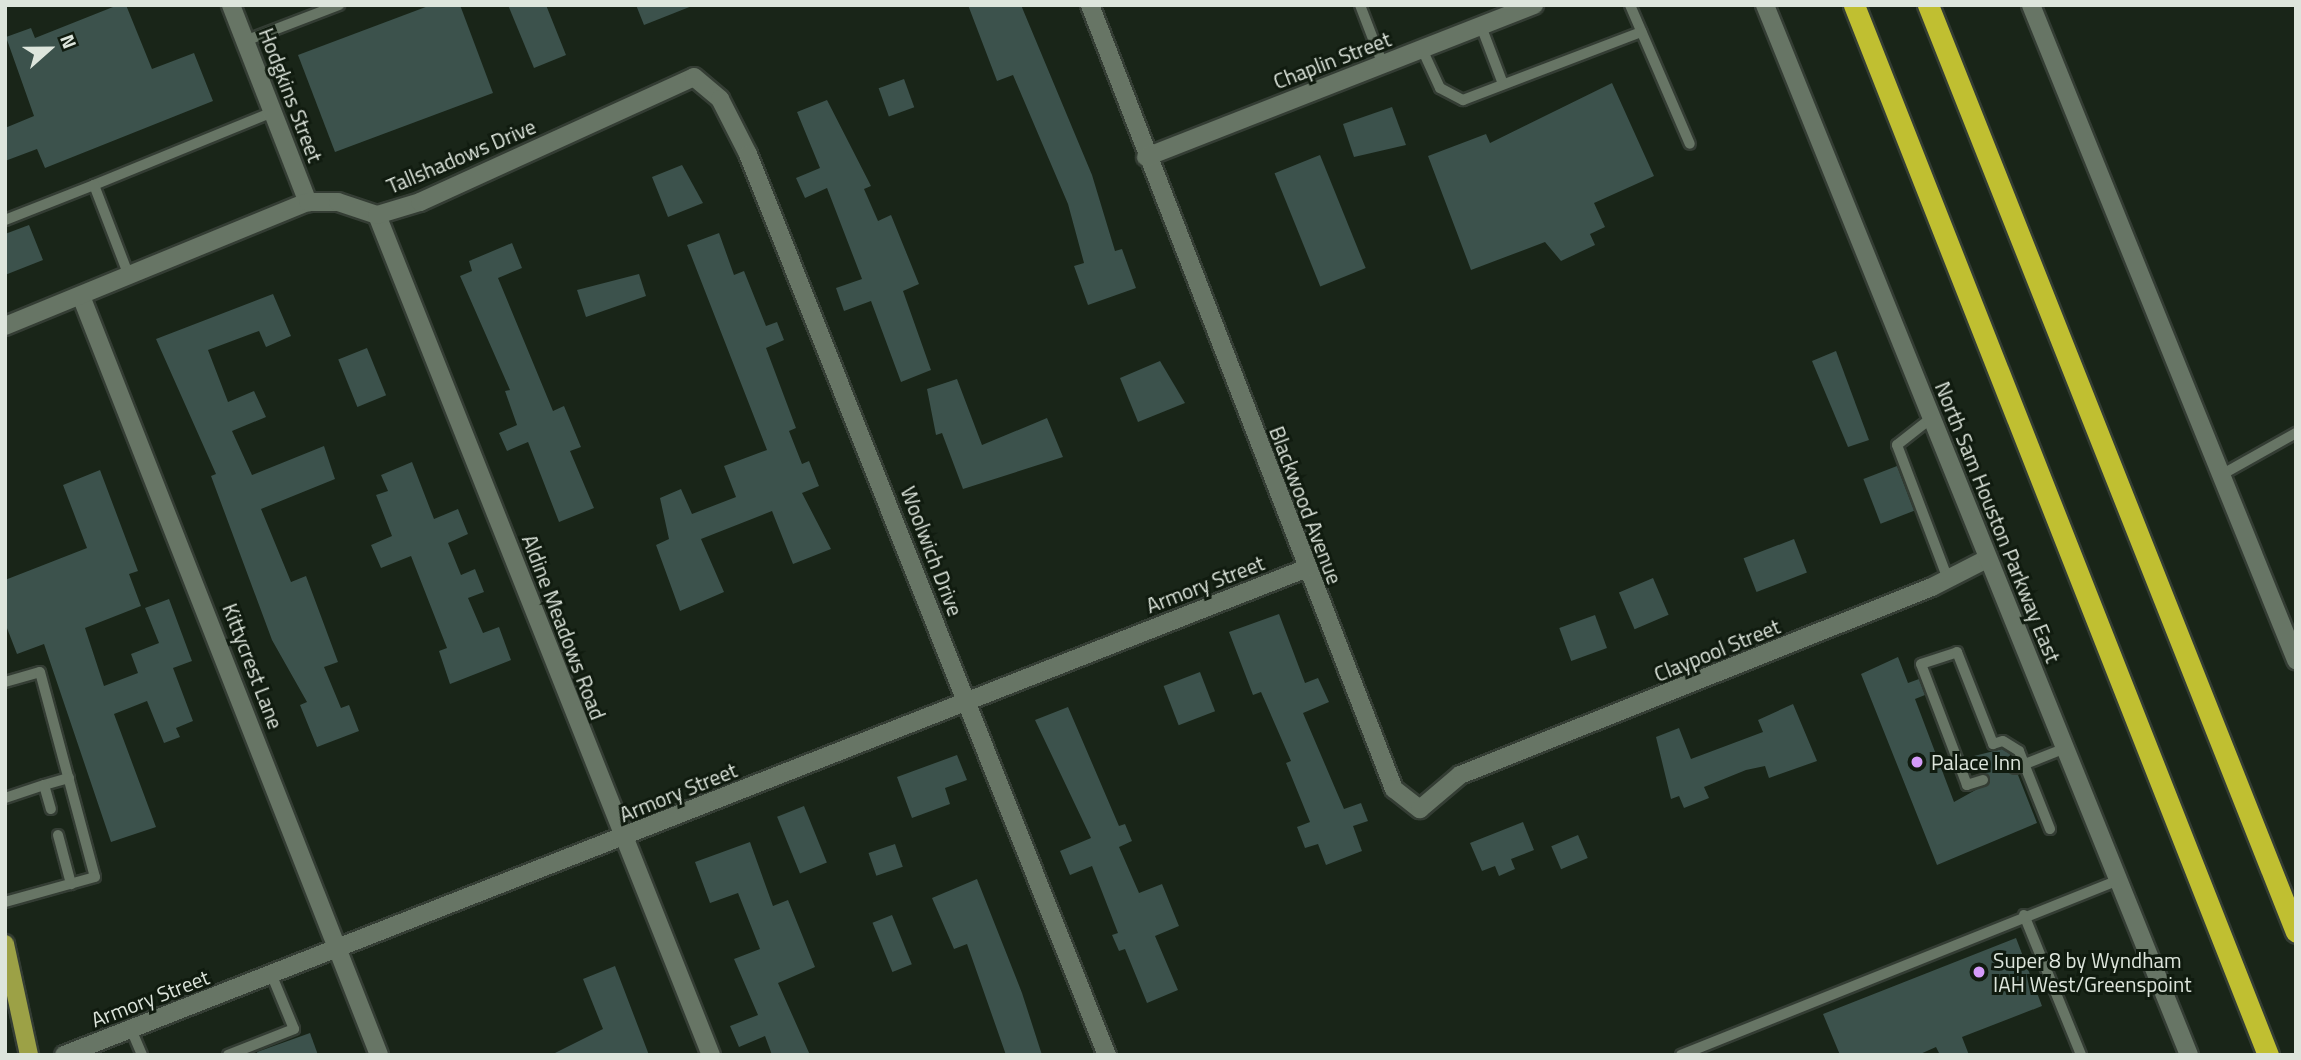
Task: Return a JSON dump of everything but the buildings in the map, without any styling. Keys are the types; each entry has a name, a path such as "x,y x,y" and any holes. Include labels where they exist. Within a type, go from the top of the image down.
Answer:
{"highway":[{"path":"1854,5 2268,1055"},
{"path":"1928,5 2296,932"}],"main road":[{"path":"5,944 29,1055"}],"street":[{"name":"Hodgkins Street","path":"231,5 308,202"},
{"name":"Blackwood Avenue","path":"1090,5 1146,157 1394,789 1420,809 1460,775"},
{"name":"Chaplin Street","path":"1146,157 1534,5"},
{"name":"North Sam Houston Parkway East","path":"1765,5 2063,749 2189,1055"},
{"path":"2031,5 2296,660"},
{"name":"Tallshadows Drive","path":"5,326 308,202 338,202 377,215 449,190 694,77"},
{"name":"Woolwich Drive","path":"694,77 720,99 748,154 1107,1055"},
{"name":"Aldine Meadows Road","path":"377,215 711,1055"},
{"name":"Kittycrest Lane","path":"81,296 379,1055"},
{"name":"Claypool Street","path":"1460,775 1948,579 1987,559"},
{"name":"Armory Street","path":"64,1055 338,951 1307,568"}],"lane":[{"path":"245,41 339,5"},
{"path":"1360,5 1383,65"},
{"path":"1630,5 1690,144"},
{"path":"1481,26 1503,84"},
{"path":"1423,49 1440,88 1454,99 1503,84 1642,32"},
{"path":"5,220 273,112"},
{"path":"94,185 129,276"},
{"path":"1930,419 1898,444 1948,579"},
{"path":"2223,474 2296,433"},
{"path":"1983,780 1968,785 1921,664 1957,652 1993,744 2011,744 2050,829"},
{"path":"5,681 40,672 95,877 5,901"},
{"path":"2020,766 2063,749"},
{"path":"5,798 69,778"},
{"path":"44,785 51,809"},
{"path":"58,835 71,884"},
{"path":"1681,1055 2024,915 2117,881"},
{"path":"2024,915 2081,1055"},
{"path":"228,1055 294,1029 272,976"},
{"path":"131,1029 142,1055"}],"place":[{"name":"Palace Inn","path":"1917,762"},
{"name":"Super 8 by Wyndham IAH West/Greenspoint","path":"1979,972"}]}
